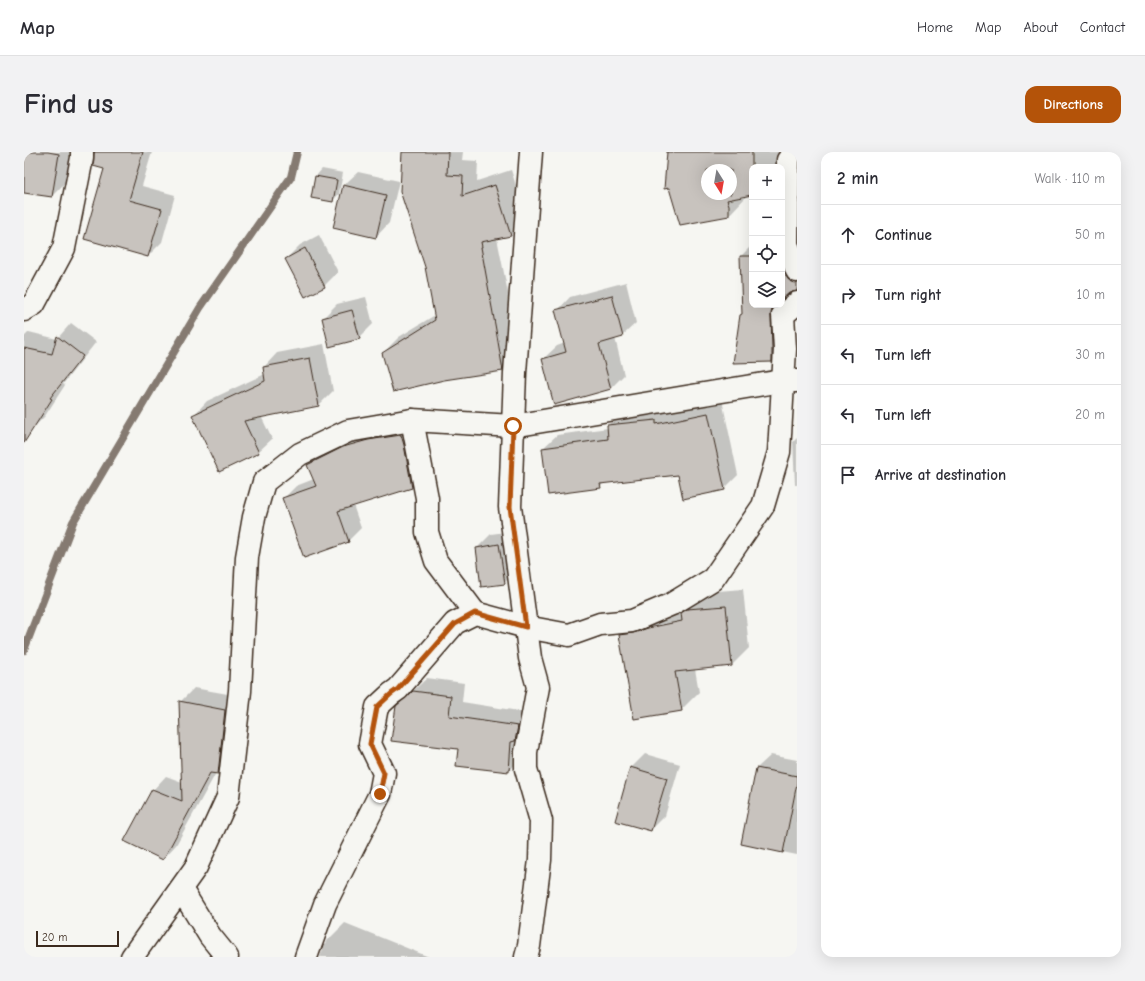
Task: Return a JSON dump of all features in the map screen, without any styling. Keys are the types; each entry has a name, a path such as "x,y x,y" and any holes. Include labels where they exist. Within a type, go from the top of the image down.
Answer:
{"street":[{"path":"24,310 34,304 64,248 82,152"},
{"path":"526,957 530,946 540,860 541,821 526,769 526,752 538,687 530,658 510,507 515,373 531,152"},
{"path":"788,160 788,244 797,271"},
{"path":"412,420 427,498 427,532 436,561 475,613 526,627 569,635 600,624 632,621 672,604 713,579 763,506 779,452 790,381 785,349 783,315 797,303"},
{"path":"132,957 196,867 228,797 240,691 247,557 254,517 264,482 300,454 348,431 412,420 513,426 790,381"},
{"path":"306,957 325,904 380,794 384,773 370,744 377,707 398,689 455,624 475,613"},
{"path":"181,888 210,936 227,957"}],"building":[{"path":"24,152 48,152 59,154 52,197 24,193"},
{"path":"94,152 143,152 129,200 162,209 148,257 84,239 104,169 93,166"},
{"path":"402,152 448,152 447,175 463,176 462,196 495,185 511,236 481,242 481,247 503,371 444,380 393,392 382,353 435,320 425,267 400,191"},
{"path":"667,152 752,152 752,164 749,164 749,196 737,198 737,164 701,164 701,200 727,200 729,205 729,216 680,225 669,188 664,189"},
{"path":"315,176 337,180 333,202 311,198"},
{"path":"343,185 386,195 376,238 333,228"},
{"path":"305,248 325,287 305,297 285,259"},
{"path":"740,256 749,256 749,308 773,308 771,315 772,362 733,363 740,315 742,314"},
{"path":"785,272 789,280 797,283 797,291 789,293 785,296"},
{"path":"612,295 623,337 599,344 611,389 554,405 542,359 566,352 555,310"},
{"path":"352,310 360,339 329,347 322,318"},
{"path":"57,336 83,356 50,398 52,399 24,443 24,348 52,354"},
{"path":"310,358 319,406 244,421 259,453 219,472 192,415 265,381 263,367"},
{"path":"708,413 725,490 683,499 678,475 600,484 601,488 548,495 542,448 608,439 607,425 656,420 656,424"},
{"path":"401,435 412,488 338,511 349,542 304,558 282,498 316,486 307,465 343,447 368,440"},
{"path":"499,544 505,584 481,587 476,548"},
{"path":"726,606 732,666 675,672 682,711 634,719 619,635 682,621 681,613 687,609"},
{"path":"413,691 451,696 449,716 518,726 515,741 511,742 509,772 456,766 458,749 391,741 396,706"},
{"path":"179,701 225,710 218,774 210,773 163,860 124,841 152,789 182,801"},
{"path":"630,767 667,778 651,831 615,821"},
{"path":"756,768 797,776 797,783 783,853 741,844"}],"waterway":[{"path":"24,650 73,522 200,308 291,177 297,152"}],"route":[{"path":"380,794 384,773 370,744 377,707 398,689 455,624 475,613 526,627 510,507 513,426"}]}
